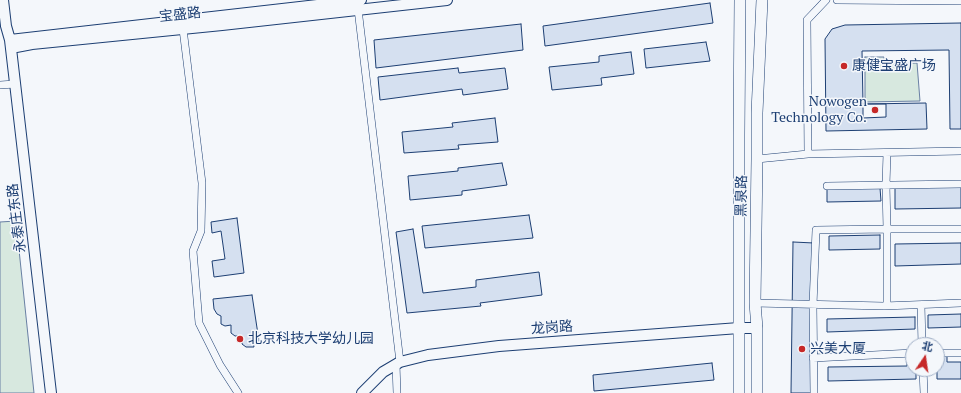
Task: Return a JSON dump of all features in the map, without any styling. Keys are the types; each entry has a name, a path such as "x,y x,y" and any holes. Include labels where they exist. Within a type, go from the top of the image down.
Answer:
{"main road":[{"name":"黑泉路","path":"739,393 740,0"},
{"name":"黑泉路","path":"757,393 757,328 755,303 757,113 762,0"}],"street":[{"name":"永泰庄东路","path":"3,0 6,26 11,44"},
{"name":"永泰庄东路","path":"10,0 12,25 11,44 15,84 51,393"},
{"name":"宝盛路","path":"11,44 359,5 447,0"},
{"path":"808,154 807,20 826,0"},
{"path":"837,0 961,1"},
{"name":"宝盛路","path":"11,44 32,44 183,29 359,5"},
{"path":"359,5 398,363 397,393"},
{"path":"183,29 202,183 201,231 193,251 199,323 220,364 238,393"},
{"path":"0,85 15,84"},
{"path":"757,159 808,154 961,151"},
{"path":"887,153 884,185 887,228 887,306"},
{"path":"827,186 961,184"},
{"path":"814,393 813,305 816,230 887,228 961,229"},
{"path":"755,303 887,306 961,303"},
{"path":"921,305 922,337"},
{"name":"龙岗路","path":"362,393 383,372 398,363 428,355 499,346 739,328 757,328"},
{"path":"945,353 961,352"},
{"path":"813,358 905,354"},
{"path":"923,377 924,393"}],"shaded area":[{"path":"865,57 884,57 884,64 917,63 920,101 865,102"},
{"path":"16,221 34,393 0,393 0,222"}],"building":[{"path":"710,3 713,23 545,46 543,26"},
{"name":"康健宝盛广场","path":"961,23 961,129 950,129 949,50 862,51 863,104 926,103 927,129 826,131 825,39 832,29 845,25"},
{"path":"521,24 523,50 376,68 374,40"},
{"path":"706,42 710,61 646,68 644,49"},
{"path":"631,52 634,74 601,78 602,85 552,90 549,67 599,62 599,56"},
{"path":"458,68 459,73 505,68 508,89 463,95 462,89 380,100 378,77"},
{"name":"Nowogen Technology Co.","path":"863,104 886,104 886,117 863,118"},
{"path":"495,118 498,142 458,145 459,149 404,153 402,132 453,127 452,123"},
{"path":"502,163 507,185 462,191 462,195 410,200 408,176 458,171 458,168"},
{"path":"961,186 961,208 895,209 895,187"},
{"path":"827,188 880,188 881,201 827,202"},
{"path":"529,215 533,238 425,248 422,226"},
{"path":"237,218 244,273 214,277 212,261 225,259 221,231 212,233 211,222"},
{"path":"413,229 423,293 476,287 476,280 539,272 542,295 480,303 481,306 407,313 396,232"},
{"path":"880,235 880,249 829,250 829,236"},
{"name":"兴美大厦","path":"793,242 814,243 811,393 791,393"},
{"path":"961,243 961,264 895,266 895,244"},
{"path":"252,295 259,341 253,342 254,347 246,347 242,344 242,336 235,336 231,333 231,325 225,326 221,324 221,316 217,314 214,309 213,299"},
{"path":"961,314 961,327 928,328 928,315"},
{"path":"915,317 915,329 827,332 827,319"},
{"path":"945,354 947,354 947,362 961,362 961,379 937,379 937,377 945,377"},
{"path":"712,363 714,380 594,391 593,375"},
{"path":"905,366 905,377 916,377 916,379 828,381 828,367"}],"place":[{"name":"康健宝盛广场","path":"844,66"},
{"name":"Nowogen Technology Co.","path":"875,110"},
{"name":"北京科技大学幼儿园","path":"240,339"},
{"name":"兴美大厦","path":"802,349"}]}
